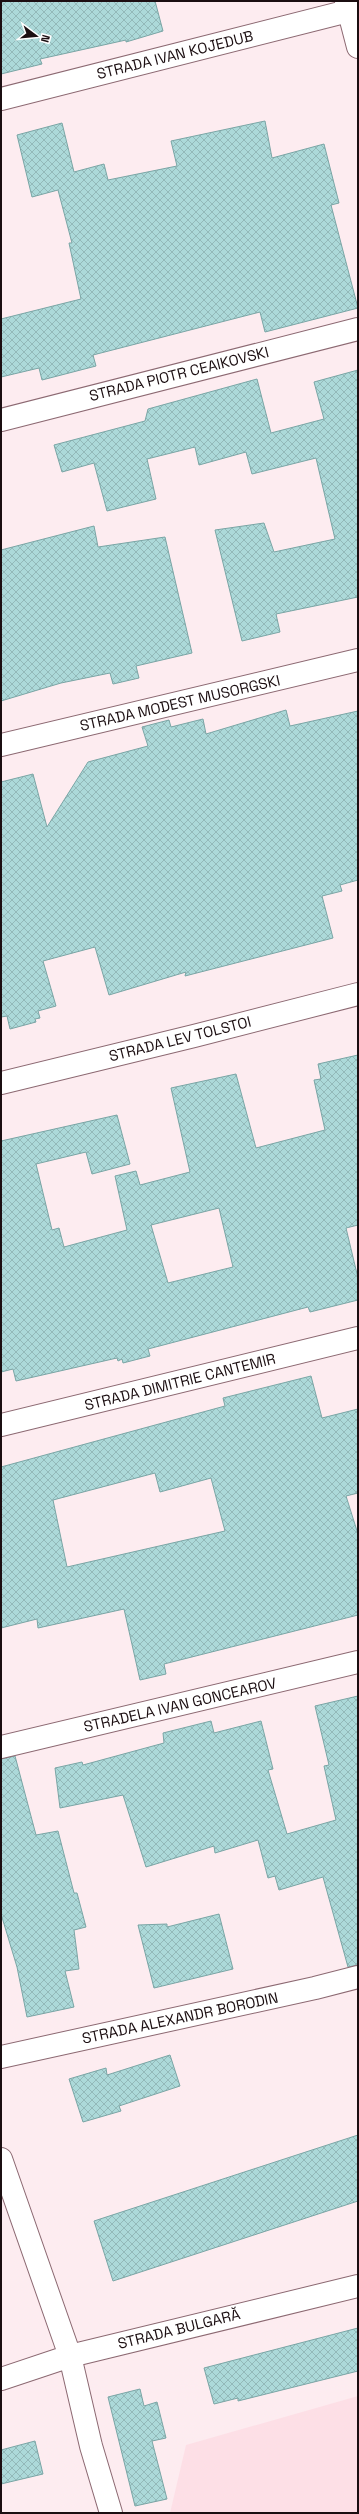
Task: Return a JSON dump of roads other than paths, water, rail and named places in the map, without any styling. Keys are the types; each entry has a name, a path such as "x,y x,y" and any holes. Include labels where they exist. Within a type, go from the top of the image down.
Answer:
{"street":[{"path":"347,6 358,47"},
{"name":"STRADA IVAN KOJEDUB","path":"1,99 347,6"},
{"name":"STRADA PIOTR CEAIKOVSKI","path":"1,420 358,329"},
{"name":"STRADA MODEST MUSORGSKI","path":"1,745 358,660"},
{"name":"STRADA LEV TOLSTOI","path":"1,1083 358,994"},
{"name":"STRADA DIMITRIE CANTEMIR","path":"1,1426 358,1338"},
{"name":"STRADELA IVAN GONCEAROV","path":"1,1747 358,1662"},
{"name":"STRADA ALEXANDR BORODIN","path":"1,2057 315,1988 358,1977"},
{"path":"1,2159 70,2356 91,2446 111,2513"},
{"name":"STRADA BULGARĂ","path":"1,2379 70,2356 358,2286"}]}
